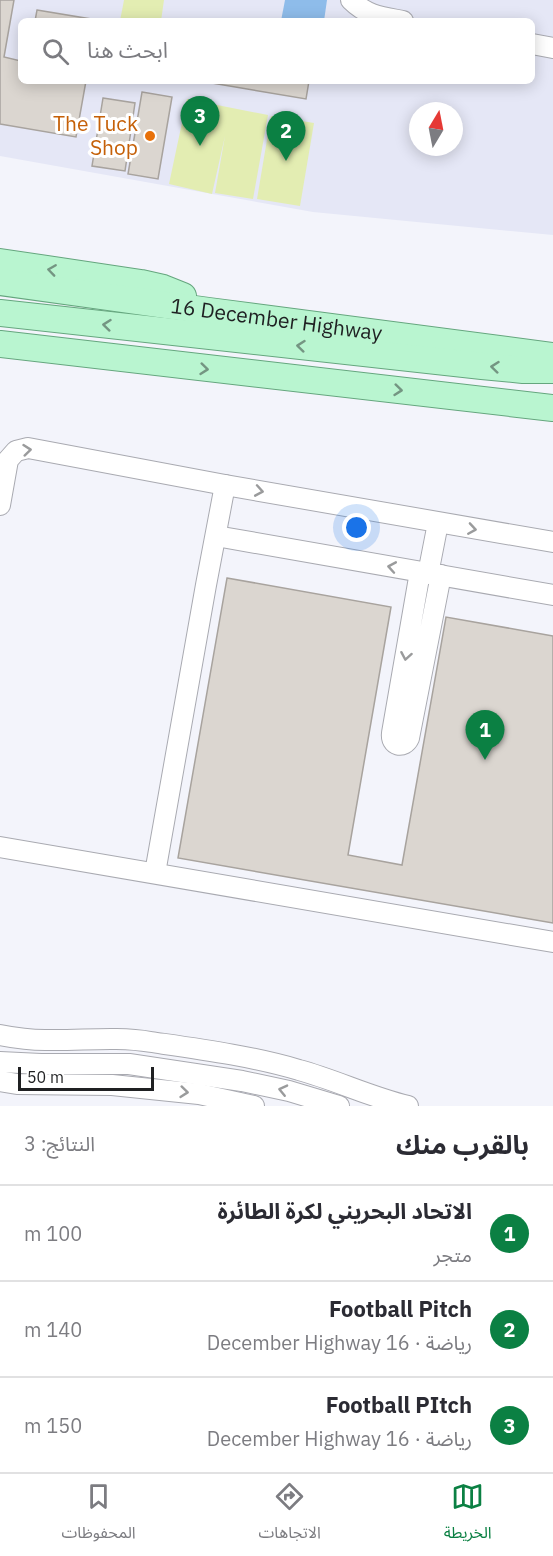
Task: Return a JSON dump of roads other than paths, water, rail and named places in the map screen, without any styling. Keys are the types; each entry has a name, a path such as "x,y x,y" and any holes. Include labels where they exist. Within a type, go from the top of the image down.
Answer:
{"main road":[{"path":"0,262 164,288 177,292 209,311"},
{"name":"16 December Highway","path":"0,282 553,356"},
{"path":"0,313 482,366 553,370"},
{"path":"0,344 553,408"},
{"path":"0,362 162,364"}],"street":[{"path":"351,0 368,14 388,18"},
{"path":"535,45 553,48"},
{"path":"1,500 8,460 16,451 28,448 225,486 553,542"},
{"path":"155,873 225,486"},
{"path":"430,574 391,738 398,746 403,745 410,738 438,523"},
{"path":"216,536 553,595"},
{"path":"0,847 553,942"},
{"path":"0,1035 42,1040 103,1038 172,1045 273,1063 323,1077 372,1096 408,1106"},
{"path":"127,1086 134,1040"},
{"path":"0,1062 129,1064 242,1081 289,1091 339,1106"},
{"path":"0,1081 17,1084 112,1084 200,1094 254,1106"}],"water":[{"path":"285,0 327,0 324,18 282,18"}],"place":[{"name":"The Tuck Shop","path":"150,136"},
{"name":"Football PItch","path":"200,146"},
{"name":"Football Pitch","path":"286,161"},
{"name":"الاتحاد البحريني لكرة الطائرة","path":"485,760"}]}
